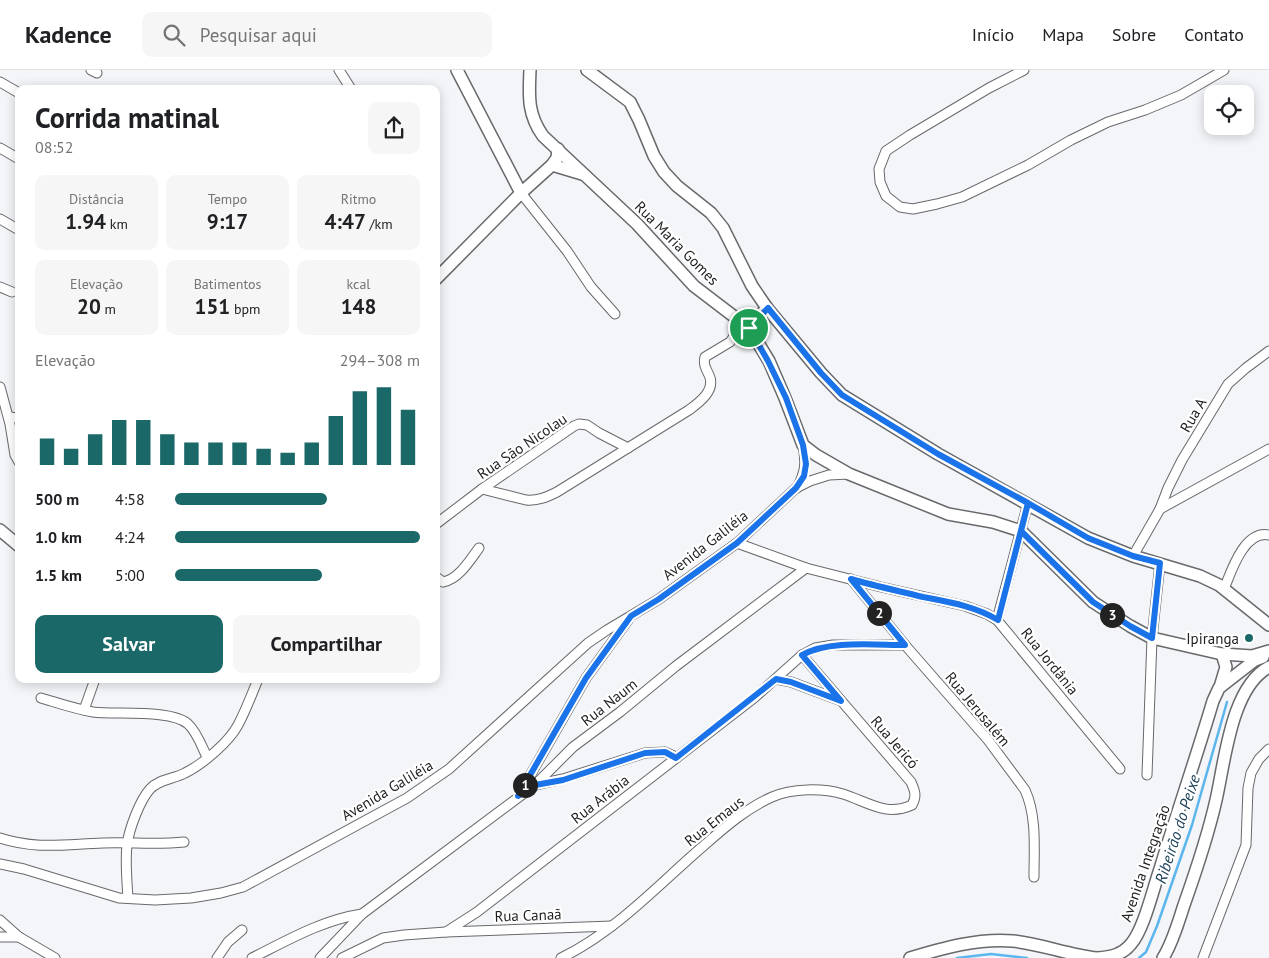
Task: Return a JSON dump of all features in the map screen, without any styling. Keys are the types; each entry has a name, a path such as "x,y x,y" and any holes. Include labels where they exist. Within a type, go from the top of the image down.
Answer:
{"street":[{"path":"339,70 348,85"},
{"path":"457,70 521,193 567,251 591,287 615,314"},
{"name":"Rua Maria Gomes","path":"530,70 529,100 535,126 543,136 586,174 637,224 694,286 746,325 775,376 803,445"},
{"path":"587,70 630,102 654,156 664,172 677,186 711,213 723,228 752,286 821,373 842,395 938,454 1088,538 1133,556 1200,576 1224,589 1269,625"},
{"path":"1024,70 981,92 886,151 879,169 880,182 886,196 900,206 913,209 962,197 1028,165 1101,125 1181,95 1224,70"},
{"path":"0,82 15,91"},
{"path":"0,148 15,157"},
{"path":"440,274 521,193 552,165 557,158 558,150"},
{"path":"552,165 586,174"},
{"path":"0,219 15,228"},
{"path":"0,287 12,292"},
{"path":"482,489 526,500 543,499 689,410 706,395 712,382 704,366 705,357 730,342 746,325 768,308"},
{"name":"Rua A","path":"1133,556 1160,508 1182,460 1228,384 1269,351"},
{"path":"0,388 9,417 15,455"},
{"path":"9,417 15,418"},
{"name":"Rua São Nicolau","path":"440,521 482,489 579,424 587,425 598,433 628,448"},
{"path":"803,445 816,455 850,474 948,514 993,522 1021,531 1093,602 1152,638 1222,654 1252,656 1269,653"},
{"path":"796,488 804,476 806,464 803,445"},
{"path":"1160,508 1269,449"},
{"path":"796,488 829,475 850,474"},
{"name":"Avenida Galiléia","path":"0,864 24,869 119,898 155,900 191,898 222,893 243,887 407,798 449,769 588,643 659,599 737,543 796,488"},
{"path":"998,620 1028,503"},
{"path":"0,530 15,543"},
{"path":"1224,589 1237,558 1244,547 1253,539 1265,534 1269,535"},
{"name":"Rua Jordânia","path":"737,543 806,568 881,588 966,606 998,620 1120,769"},
{"path":"440,580 443,582 448,581 455,576 479,548"},
{"path":"1147,775 1152,638 1160,563"},
{"name":"Rua Naum","path":"320,958 362,914 535,785 574,747 676,666 806,568"},
{"name":"Rua Jerusalém","path":"851,579 905,645 988,740 1025,790 1030,799 1032,811 1034,877"},
{"path":"518,796 586,678 631,616"},
{"name":"Rua Arábia","path":"446,932 478,912 676,758 776,679 802,655 815,648 833,645 905,645"},
{"name":"Avenida Integração","path":"910,958 942,948 980,942 1012,941 1097,958 1111,957 1122,952 1132,943 1151,896 1212,701 1219,688 1255,660 1269,653"},
{"path":"1219,688 1226,667 1222,654"},
{"name":"Rua Jericó","path":"802,655 911,782 915,792 915,799 912,805"},
{"path":"1163,958 1172,941 1208,832 1237,708 1253,680 1269,666"},
{"name":"Rua Jericó","path":"776,679 791,682 841,701"},
{"path":"84,710 94,683"},
{"path":"128,898 127,843 136,815 145,796 158,782 181,775 207,758 232,734 238,725 256,683"},
{"path":"41,698 84,710 155,715 183,720 189,724 207,758"},
{"path":"1203,958 1246,845 1248,788 1251,773 1269,749"},
{"path":"535,785 563,780 645,753 665,752 676,758"},
{"path":"1259,760 1269,764"},
{"name":"Rua Emaus","path":"561,958 594,940 725,827 749,809 774,796 793,790 812,790 841,793 890,811 912,805"},
{"path":"0,838 21,844 40,846 184,842"},
{"path":"252,958 318,926 336,919 362,914"},
{"path":"0,920 19,936 51,957"},
{"name":"Rua Canaã","path":"342,958 383,938 446,932 612,926"},
{"path":"217,958 228,942 242,930"},
{"path":"0,937 19,936"}],"waterway":[{"name":"Ribeirão do Peixe","path":"1139,958 1146,952 1157,926 1192,825 1227,702"},
{"name":"Ribeirão do Peixe","path":"957,958 991,954 1027,958"}],"place":[{"name":"Ipiranga","path":"1249,638"}],"route":[{"path":"749,328 768,308 821,373 842,395 938,454 1028,503 1021,531 1093,602 1152,638 1160,563 1133,556 1088,538 1028,503 998,620 966,606 881,588 851,579 905,645 833,645 815,648 802,655 841,701 791,682 776,679 676,758 665,752 645,753 563,780 535,785 518,796 586,678 631,616 659,599 737,543 796,488 804,476 806,464 803,445 786,398 749,328"}]}
